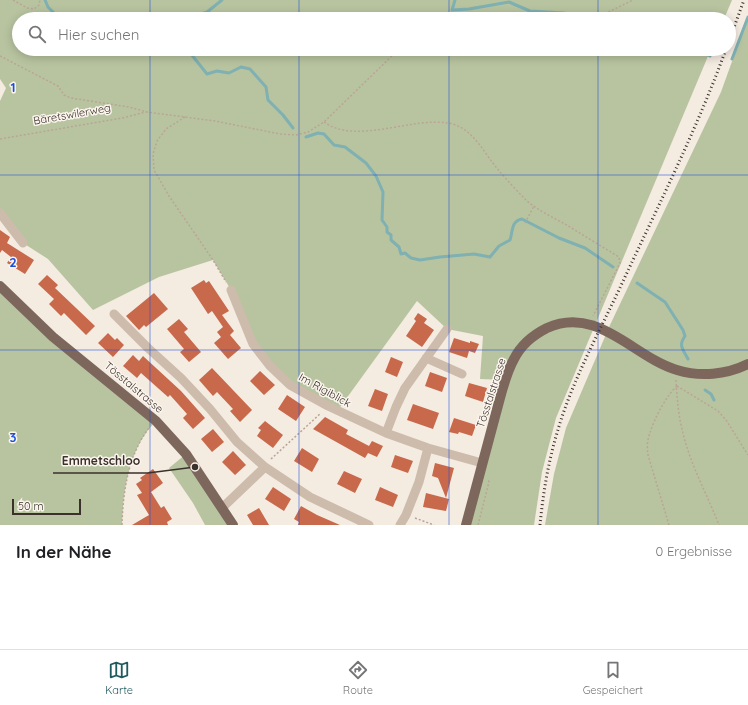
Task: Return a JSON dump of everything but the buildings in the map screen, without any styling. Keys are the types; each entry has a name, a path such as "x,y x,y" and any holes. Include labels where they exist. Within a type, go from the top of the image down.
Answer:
{"main road":[{"name":"Tösstalstrasse","path":"0,286 53,337 156,421 186,454 233,525"},
{"name":"Tösstalstrasse","path":"466,525 508,372 514,357 536,334 551,327 573,323 589,324 613,334 655,362 677,370 691,373 711,374 729,371 748,364"}],"street":[{"path":"0,213 23,243"},
{"name":"Im Rigiblick","path":"231,290 253,344 270,366 290,385 328,406 386,433 428,448 482,463"},
{"path":"114,314 181,378 210,409 237,442 265,467 310,497 369,525"},
{"path":"386,433 405,388 447,329"},
{"path":"426,358 462,374"},
{"path":"400,525 406,515 419,482 428,448"},
{"path":"222,508 265,467"}],"path":[{"path":"13,0 28,8 34,8 39,5 40,0"},
{"path":"624,4 625,0"},
{"path":"608,12 633,0"},
{"path":"0,56 58,86 64,95 71,98 129,107 147,112 215,121 290,136 308,132 324,122 392,56"},
{"name":"Bäretswilerweg","path":"0,139 122,118 147,112"},
{"path":"185,117 166,129 157,141 153,154 154,170 169,196 213,260 231,290"},
{"path":"324,122 334,128 347,130 389,128 431,122 449,123 462,128 478,141 495,166 527,201 619,257 620,262 589,324"},
{"path":"525,223 534,206"},
{"path":"676,386 718,411 726,420 748,455"},
{"path":"669,525 648,455 647,444 650,432 668,394 676,386"},
{"path":"676,386 682,430 686,443 719,525"},
{"path":"265,467 268,462 328,406"},
{"path":"122,525 123,504 127,478 136,452 145,434 156,421"},
{"path":"478,525 489,478"},
{"path":"406,515 434,525"}],"green space":[{"path":"0,0 732,0 727,12 12,12 12,56 708,56 556,418 542,472 534,525 466,525 505,380 480,379 483,336 447,329 417,301 338,410 290,385 253,344 231,290 213,260 159,277 93,310 48,259 23,243 0,213 0,101 6,88 0,79"},
{"path":"748,17 748,525 545,525 554,474 566,428 610,325 721,92 734,56 736,56 736,50"},
{"path":"0,287 156,421 139,444 129,470 124,497 122,525 0,525"},
{"path":"186,454 233,525 205,525 193,503 169,468"}],"waterway":[{"path":"45,0 48,7 53,12"},
{"path":"207,12 222,0"},
{"path":"455,0 452,10 469,9 509,2 530,11 547,12"},
{"path":"736,48 748,17"},
{"path":"193,56 207,74 217,71 229,73 241,67 250,69 266,87 268,100 293,128"},
{"path":"306,137 318,133 324,134 334,145 345,147 366,163 376,176 383,192 382,220 387,227 387,232 391,235 391,240 399,247 401,254 405,253 411,258 420,260 474,254 490,257 499,246 510,240 514,224 518,220 522,219 559,238 585,248 613,267"},
{"path":"637,283 665,302 683,330 685,336 682,345 688,359"},
{"path":"705,390 711,394 714,400"}],"railway":[{"path":"736,22 744,0"},
{"path":"540,525 548,467 569,397 584,361 661,202 702,111 723,56"}],"place":[{"name":"Emmetschloo","path":"195,467"}]}
